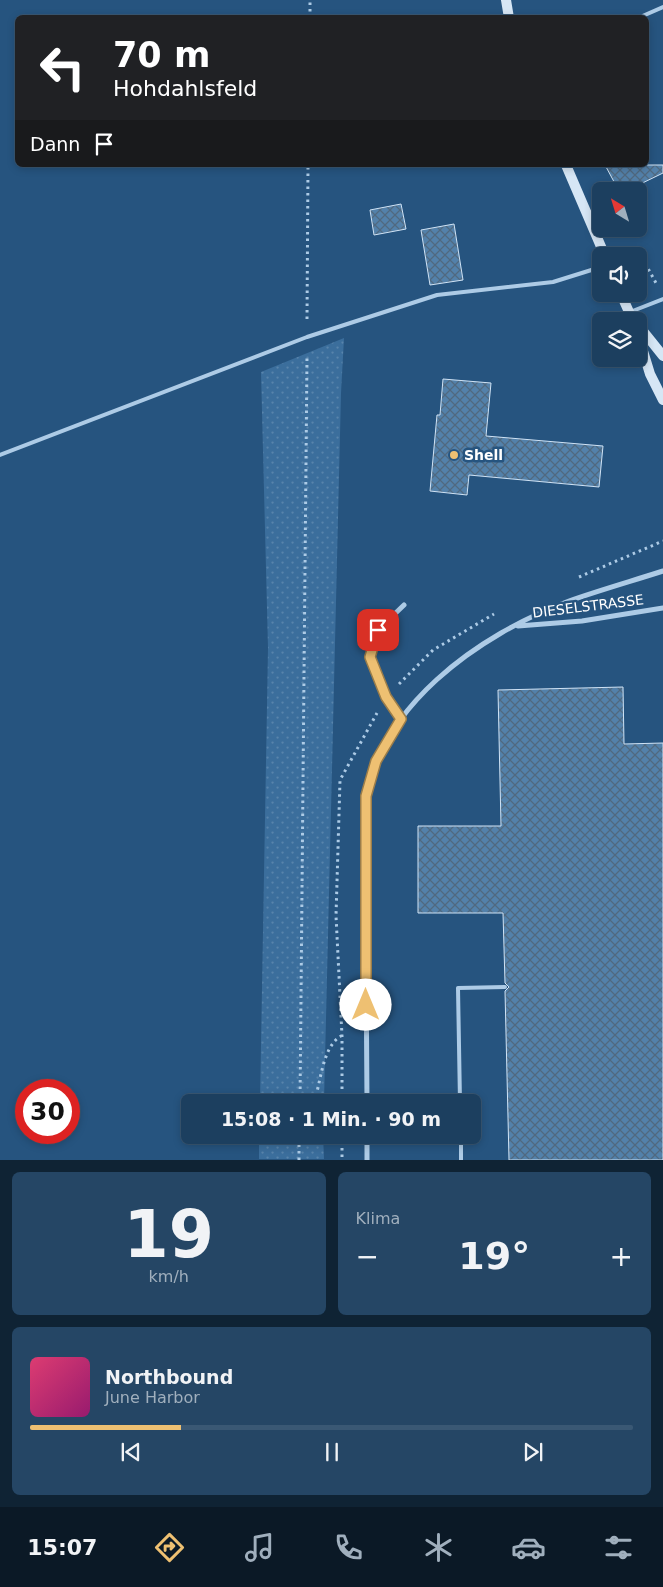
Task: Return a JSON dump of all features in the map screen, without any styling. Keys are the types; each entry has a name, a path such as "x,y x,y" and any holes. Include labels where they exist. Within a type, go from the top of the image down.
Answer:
{"main road":[{"path":"506,0 508,15"},
{"path":"567,167 601,247"},
{"path":"647,336 663,356"},
{"path":"647,364 663,400"}],"street":[{"name":"DIESELSTRASSE","path":"366,1094 366,796 376,761 401,719 422,694 443,674 480,646 515,626 568,602 663,571"},
{"path":"401,719 386,697 370,657 378,630 404,605"},
{"name":"DIESELSTRASSE","path":"515,626 582,621 663,608"},
{"path":"367,1144 367,1160"}],"lane":[{"path":"644,15 663,6"},
{"path":"0,454 307,337 437,295 553,282 592,270"},
{"path":"645,312 663,299"},
{"path":"460,1094 458,988 505,987"},
{"path":"460,1144 461,1160"}],"path":[{"path":"310,0 310,15"},
{"path":"300,1094 308,167"},
{"path":"647,267 659,290"},
{"path":"574,579 663,541"},
{"path":"342,1094 342,1036 336,916 340,780 386,697 433,650 477,622 503,610"},
{"path":"316,1094 328,1052 334,1040 342,1036"},
{"path":"299,1144 299,1160"},
{"path":"342,1144 342,1160"}],"shaded area":[{"path":"344,338 341,393 324,1094 260,1094 268,648 261,372"},
{"path":"259,1144 323,1144 324,1159 259,1159"}],"building":[{"path":"649,165 663,165 663,173 644,182 614,182 606,167 649,167"},
{"path":"401,204 406,229 374,235 370,210"},
{"path":"454,224 463,280 430,285 421,230"},
{"path":"443,379 491,383 486,436 603,446 599,487 469,475 467,495 430,491 437,415 440,415"},
{"path":"623,687 624,744 663,743 663,1160 509,1160 505,991 509,987 505,983 503,913 418,913 418,826 501,826 498,690"}],"place":[{"name":"Shell","path":"454,455"}],"route":[{"path":"366,1005 366,796 376,761 401,719 386,697 370,657 378,630"}]}
